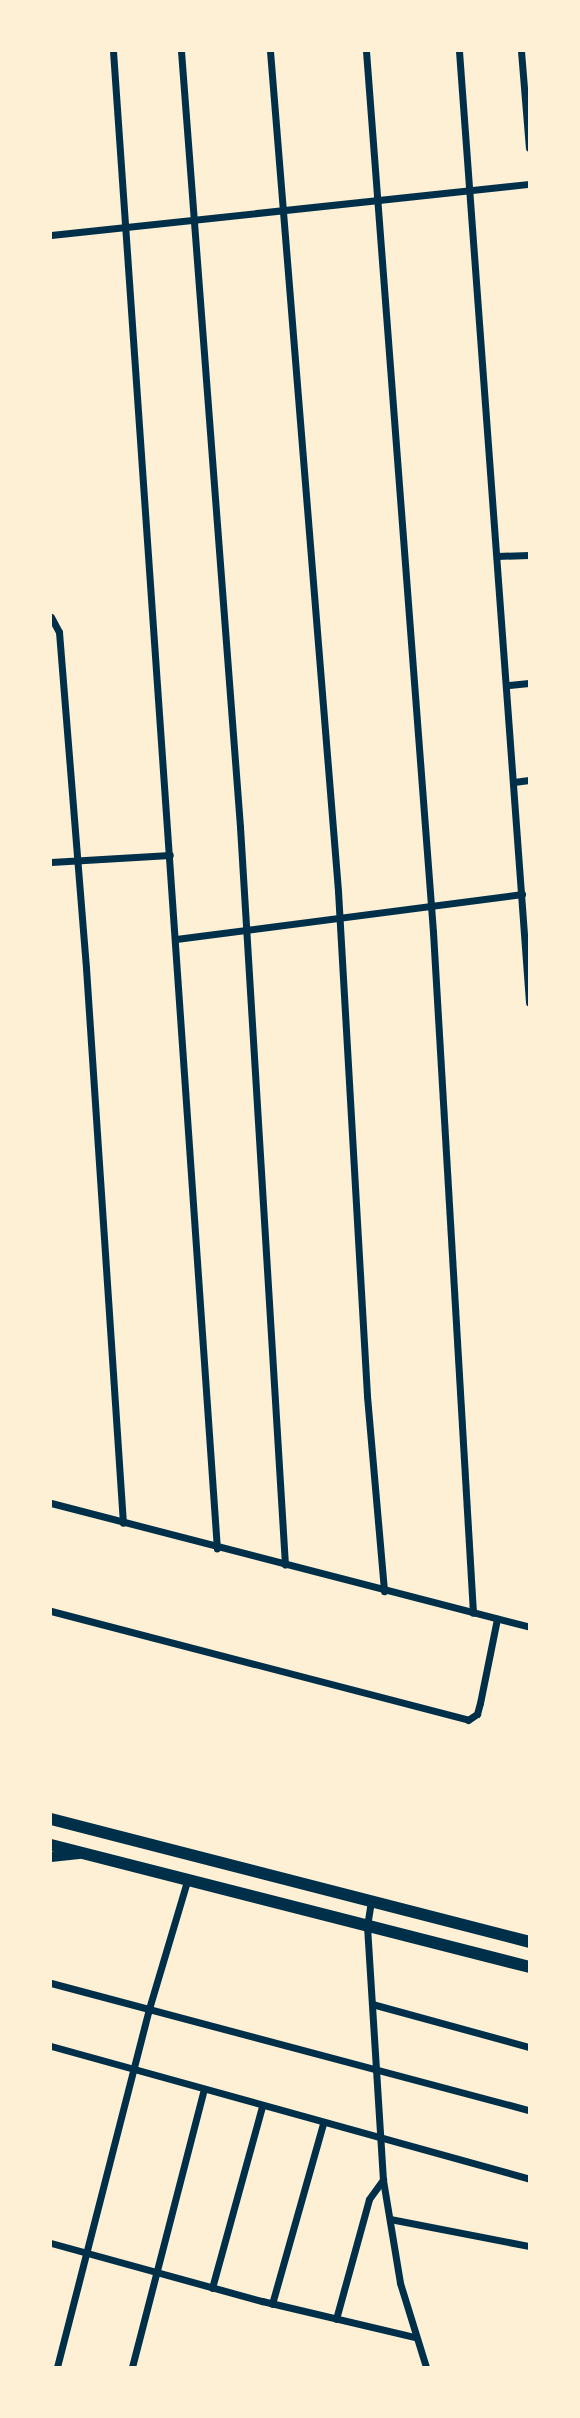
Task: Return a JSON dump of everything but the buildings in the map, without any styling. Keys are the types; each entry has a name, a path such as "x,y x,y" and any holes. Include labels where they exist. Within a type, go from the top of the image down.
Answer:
{"main road":[{"path":"51,1819 529,1942"},
{"path":"51,1845 529,1967"}],"street":[{"path":"113,51 217,1548"},
{"path":"181,51 245,930 285,1565"},
{"path":"270,51 285,210 340,916 367,1396 384,1591"},
{"path":"366,51 431,907 473,1613"},
{"path":"459,51 509,685 529,1002"},
{"path":"521,51 529,148"},
{"path":"51,234 529,184"},
{"path":"497,556 529,555"},
{"path":"51,617 59,632 123,1523"},
{"path":"509,685 529,683"},
{"path":"514,782 529,780"},
{"path":"51,862 170,855"},
{"path":"176,939 522,894"},
{"path":"51,1503 529,1627"},
{"path":"51,1611 468,1720 477,1714 497,1619"},
{"path":"51,1857 82,1854"},
{"path":"57,2367 148,2012 187,1881"},
{"path":"371,1901 367,1926 383,2180 414,2337 426,2367"},
{"path":"51,1983 148,2012 529,2110"},
{"path":"372,2004 529,2047"},
{"path":"51,2046 203,2092 529,2179"},
{"path":"132,2367 203,2092"},
{"path":"212,2288 262,2106"},
{"path":"272,2304 323,2123"},
{"path":"336,2319 369,2199 383,2180"},
{"path":"390,2218 529,2246"},
{"path":"51,2243 272,2304 414,2337"}]}
